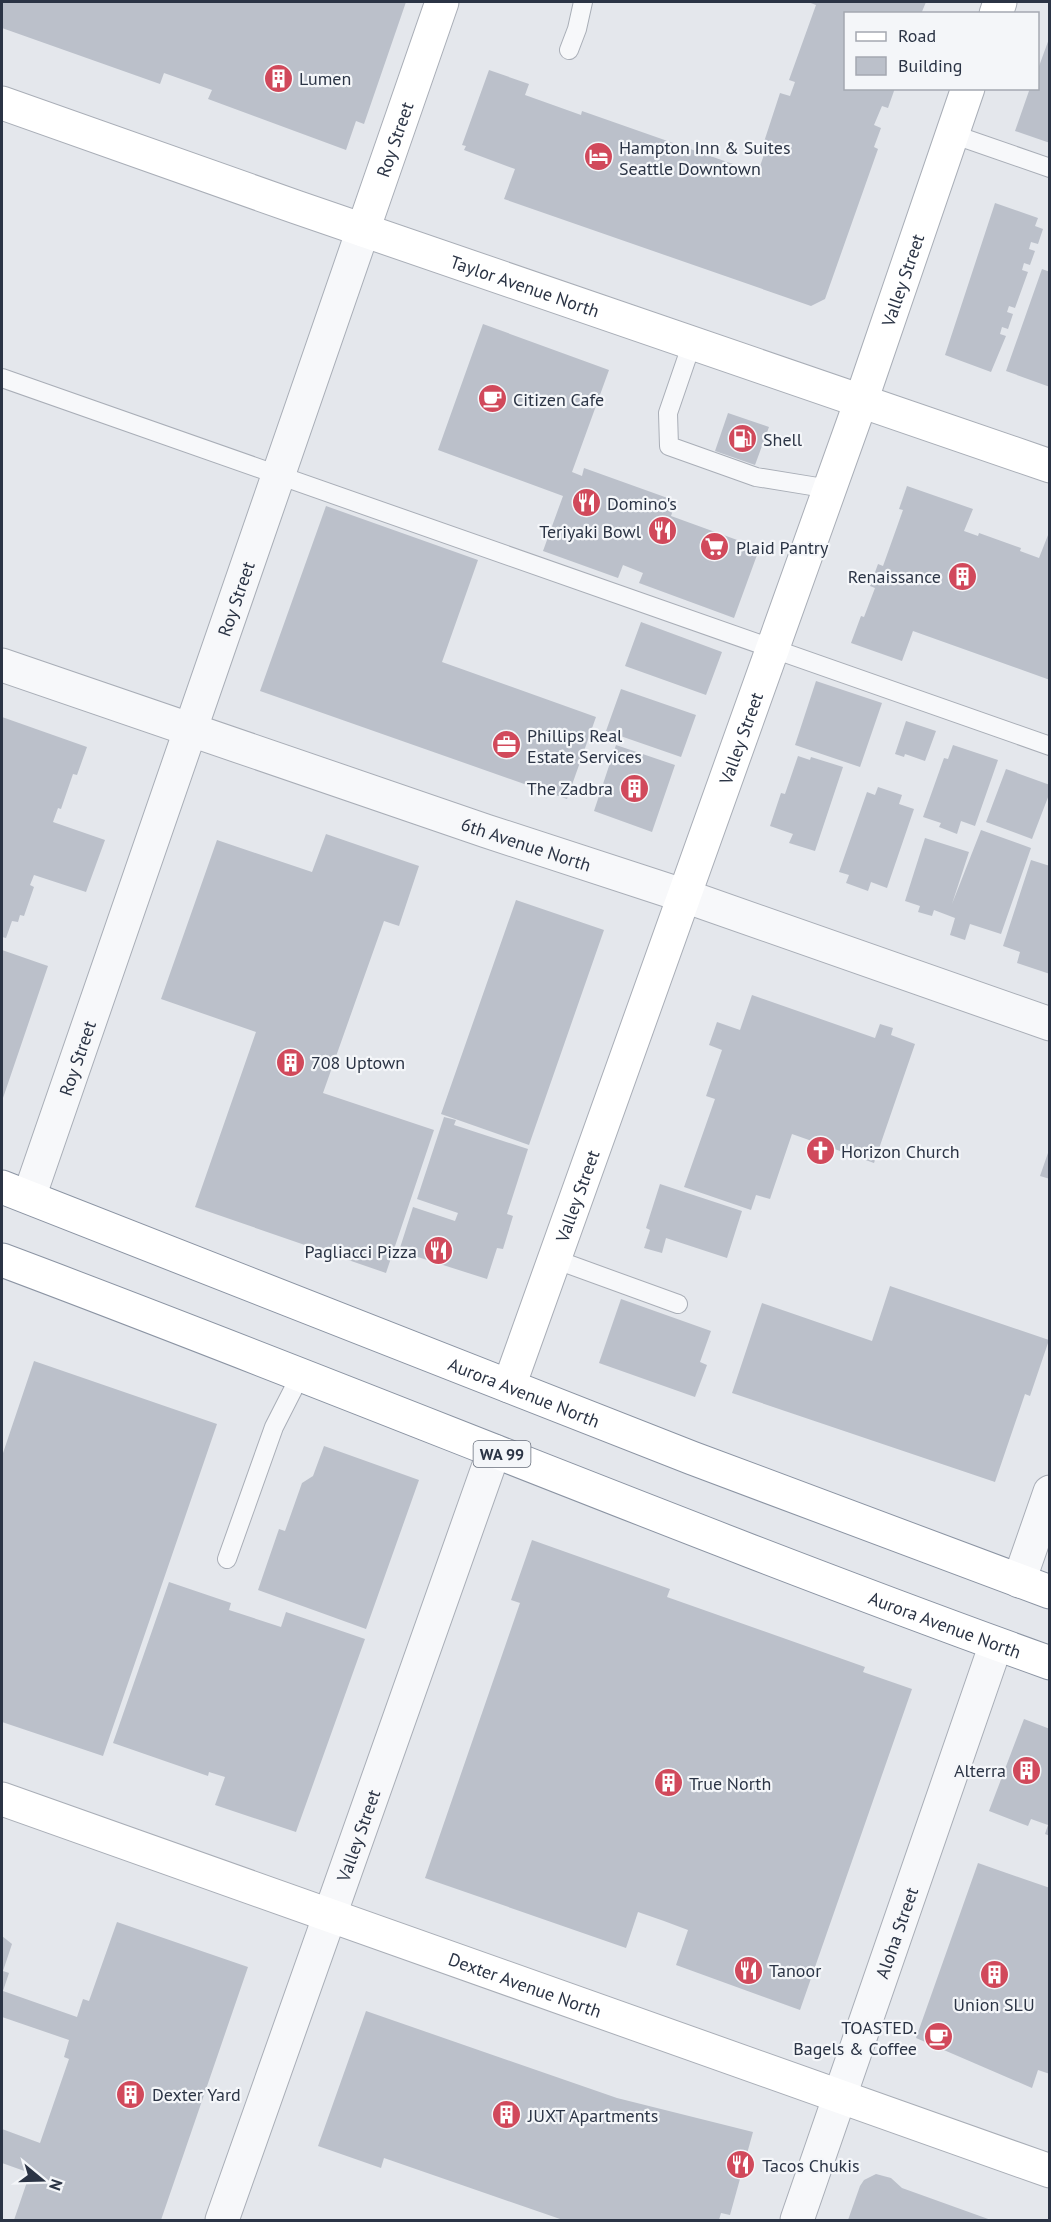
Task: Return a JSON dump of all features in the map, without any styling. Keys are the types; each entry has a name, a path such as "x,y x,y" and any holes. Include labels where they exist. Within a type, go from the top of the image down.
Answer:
{"main road":[{"name":"Roy Street","path":"363,230 442,2"},
{"name":"Valley Street","path":"509,1386 830,489 967,90"},
{"name":"Taylor Avenue North","path":"2,103 363,230 1050,466"},
{"name":"Aurora Avenue North","path":"15,1192 692,1458 1050,1592"},
{"name":"Aurora Avenue North","path":"4,1268 301,1374 607,1497 1050,1663"},
{"name":"Dexter Avenue North","path":"2,1799 329,1917 1050,2171"}],"street":[{"name":"Roy Street","path":"15,1192 189,730 363,230"},
{"name":"6th Avenue North","path":"2,665 686,896 1050,1024"},
{"name":"Valley Street","path":"222,2220 494,1451"},
{"path":"1019,1581 1050,1492"},
{"name":"Aloha Street","path":"797,2220 996,1644"}],"lane":[{"path":"569,50 583,2"},
{"path":"952,134 1050,168"},
{"path":"692,343 668,413 669,446 756,477 830,489"},
{"path":"2,378 1050,747"},
{"path":"554,1258 678,1304"},
{"path":"227,1559 274,1427 301,1374"}],"building":[{"name":"Lumen","path":"2,2 406,2 364,124 356,121 346,150 208,99 212,90 164,73 160,84 2,28"},
{"name":"Hampton Inn & Suites Seattle Downtown","path":"808,2 926,2 922,12 844,12 844,90 894,90 888,108 882,106 874,125 881,128 874,147 878,149 825,299 811,306 504,199 515,169 464,150 466,146 462,145 489,70 529,84 525,95 581,115 582,111 733,164 732,167 750,174 759,169 766,149 762,148 780,93 790,96 795,82 789,80 816,5"},
{"path":"1050,36 1050,143 1015,131 1029,90 1039,90 1039,66"},
{"path":"995,203 1038,218 1035,226 1043,229 1038,244 1031,242 1029,249 1035,251 1030,265 1024,263 1022,270 1028,272 1015,308 1009,306 1007,312 1013,314 1008,329 1002,327 1000,334 1006,336 991,372 945,355"},
{"path":"1042,269 1050,272 1050,387 1006,371"},
{"path":"483,324 609,370 572,472 582,476 584,468 676,501 671,516 751,545 749,552 757,555 734,618 639,583 643,573 623,565 618,578 543,551 563,496 438,450"},
{"name":"Shell","path":"728,413 769,427 755,465 715,451"},
{"name":"Renaissance","path":"907,486 973,509 964,531 978,536 979,533 1021,548 1020,551 1039,558 1050,530 1050,680 913,631 902,661 851,643 875,588 870,586 878,564 883,566 903,510 899,509"},
{"path":"326,506 478,560 442,662 596,717 567,799 260,691"},
{"path":"641,622 722,652 706,695 625,666"},
{"path":"816,681 882,703 860,767 795,745"},
{"path":"621,689 696,715 681,757 606,731"},
{"path":"2,717 87,747 77,775 73,774 61,809 58,808 53,822 105,840 86,892 34,875 30,885 34,887 24,916 20,915 18,922 12,921 6,938 2,937"},
{"path":"906,721 936,731 925,761 905,754 904,757 895,754"},
{"name":"The Zadbra","path":"616,745 675,765 652,832 594,811"},
{"path":"953,745 998,760 975,826 961,821 957,834 939,827 941,823 923,817 944,758 948,759"},
{"path":"798,756 810,760 811,757 843,767 815,851 789,843 793,834 770,826 781,793 785,794"},
{"path":"1006,769 1050,785 1050,792 1032,839 986,822"},
{"path":"878,787 902,795 899,804 914,809 887,888 871,882 868,891 846,883 849,875 839,872 867,792 875,795"},
{"path":"981,830 1031,848 1001,934 970,924 965,940 950,935 955,918 934,910 932,916 918,912 920,906 905,901 925,838 969,852 952,904"},
{"name":"708 Uptown","path":"326,834 419,866 399,926 384,921 323,1093 434,1130 386,1273 195,1207 256,1032 161,999 217,840 312,872"},
{"path":"1031,860 1050,866 1050,974 1017,963 1020,952 1003,946"},
{"path":"516,900 604,930 529,1145 441,1114"},
{"path":"2,950 48,966 2,1101"},
{"path":"752,995 875,1038 880,1024 893,1028 891,1035 915,1044 874,1163 792,1134 770,1199 756,1195 751,1210 684,1187 715,1099 706,1096 722,1050 709,1045 717,1022 740,1030"},
{"path":"444,1117 456,1120 454,1125 528,1149 507,1214 513,1216 503,1249 497,1248 487,1279 399,1251 413,1207 455,1221 458,1213 417,1199"},
{"path":"1050,1150 1050,1179 1040,1176"},
{"path":"660,1184 742,1211 727,1258 666,1238 662,1253 644,1248 650,1230 646,1228"},
{"path":"890,1286 1049,1340 1030,1396 1025,1394 995,1482 732,1393 762,1303 872,1341"},
{"path":"621,1299 711,1331 700,1362 707,1365 695,1397 599,1363"},
{"path":"34,1361 217,1424 103,1756 2,1722 2,1456"},
{"path":"324,1446 419,1480 366,1629 258,1590 279,1529 285,1531 302,1483 313,1476"},
{"name":"True North","path":"532,1540 670,1589 667,1597 865,1667 863,1672 912,1689 800,2010 676,1965 688,1930 664,1921 638,1912 626,1948 425,1878 520,1603 511,1600"},
{"path":"169,1582 231,1603 229,1610 281,1627 286,1612 365,1639 296,1832 215,1805 225,1777 209,1772 208,1776 113,1743"},
{"name":"Alterra","path":"1024,1719 1050,1729 1050,1836 1045,1834 1048,1825 1031,1819 1028,1826 989,1811"},
{"name":"Union SLU","path":"978,1863 1050,1888 1050,2074 1038,2070 1032,2088 916,2038"},
{"name":"Dexter Yard","path":"117,1922 248,1967 161,2220 14,2220 30,2173 2,2163 2,2129 40,2143 69,2059 64,2057 69,2040 2,2017 2,1936 12,1944 3,1971 9,1973 3,1991 77,2017 83,1999 89,2001"},
{"name":"JUXT Apartments","path":"366,2011 617,2098 753,2132 730,2215 721,2213 719,2220 563,2220 384,2158 381,2168 318,2146"},
{"path":"876,2174 891,2178 902,2188 991,2220 848,2220 860,2186 864,2180"}],"place":[{"name":"Lumen","path":"278,78"},
{"name":"Hampton Inn & Suites Seattle Downtown","path":"598,157"},
{"name":"Citizen Cafe","path":"492,399"},
{"name":"Shell","path":"742,439"},
{"name":"Domino's","path":"586,503"},
{"name":"Teriyaki Bowl","path":"662,531"},
{"name":"Plaid Pantry","path":"715,547"},
{"name":"Renaissance","path":"962,576"},
{"name":"Phillips Real Estate Services","path":"506,745"},
{"name":"The Zadbra","path":"634,788"},
{"name":"708 Uptown","path":"290,1062"},
{"name":"Horizon Church","path":"820,1151"},
{"name":"Pagliacci Pizza","path":"438,1251"},
{"name":"Alterra","path":"1027,1770"},
{"name":"True North","path":"668,1783"},
{"name":"Tanoor","path":"748,1970"},
{"name":"Union SLU","path":"994,1975"},
{"name":"TOASTED. Bagels & Coffee","path":"938,2037"},
{"name":"Dexter Yard","path":"131,2094"},
{"name":"JUXT Apartments","path":"507,2115"},
{"name":"Tacos Chukis","path":"741,2165"}]}
